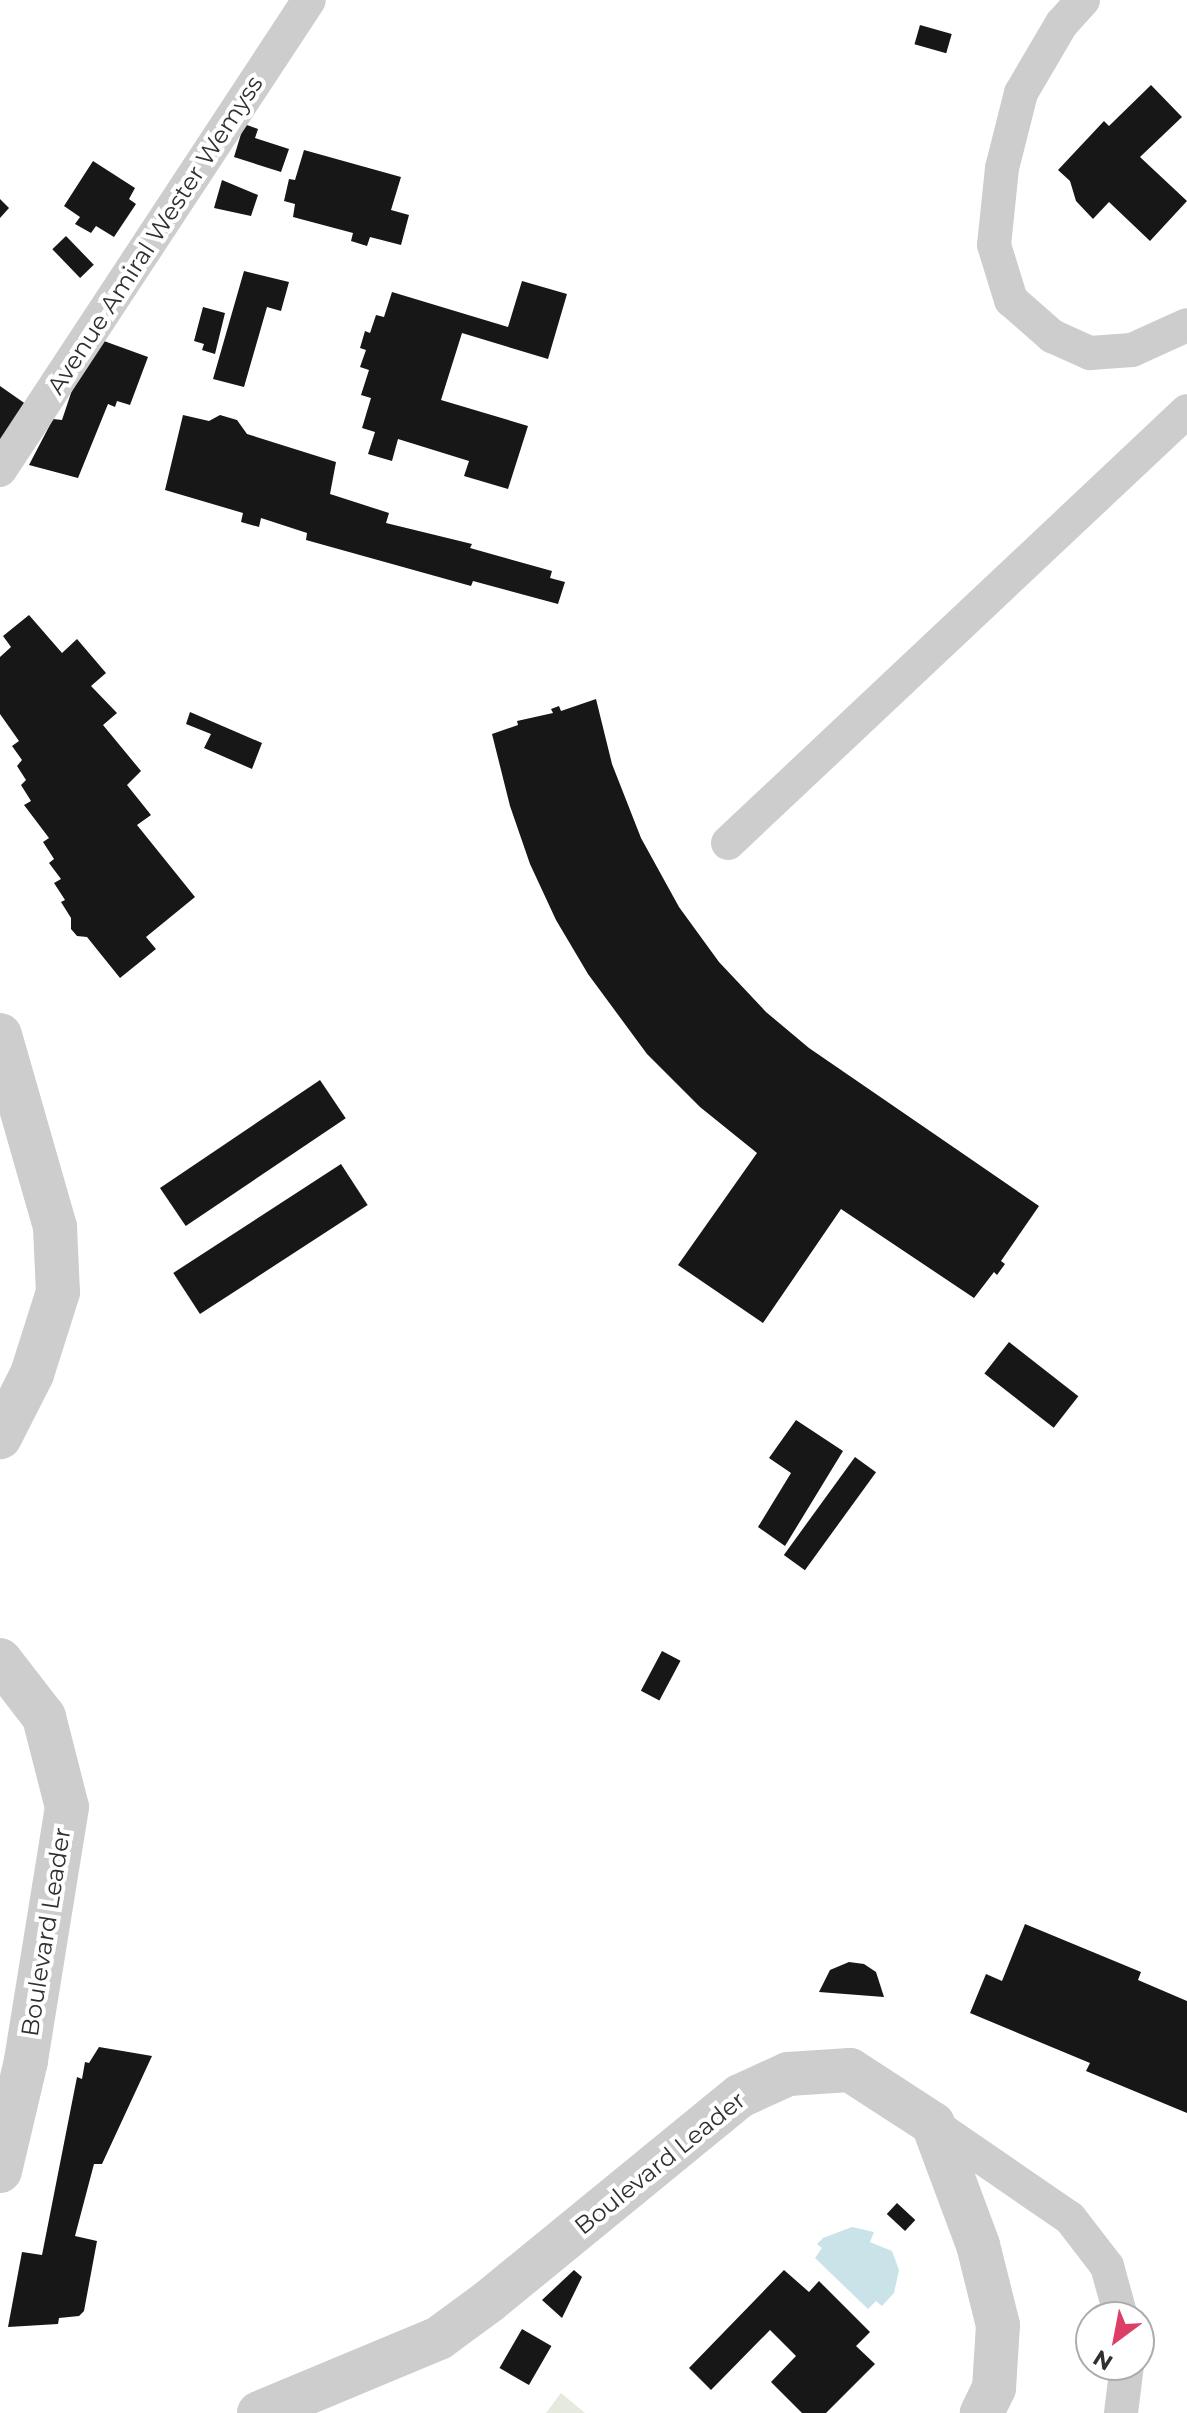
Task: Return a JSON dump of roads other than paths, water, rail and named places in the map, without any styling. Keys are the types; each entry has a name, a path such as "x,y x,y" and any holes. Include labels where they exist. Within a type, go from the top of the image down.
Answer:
{"street":[{"name":"Avenue Amiral Wester Wemyss","path":"0,470 309,0"},
{"path":"1083,0 1062,23 1021,93 1002,168 994,245 1011,300 1052,336 1090,353 1132,350 1187,325"},
{"path":"728,843 1187,411"},
{"path":"0,1035 55,1227 58,1292 32,1374 0,1437"},
{"name":"Boulevard Leader","path":"0,1660 44,1717 67,1807 26,2061 0,2171"},
{"name":"Boulevard Leader","path":"259,2413 439,2338 488,2302 740,2096 788,2074 850,2070 933,2124"},
{"path":"933,2124 1070,2218 1107,2266 1117,2301"},
{"path":"933,2124 978,2245 998,2325 994,2388 982,2413"},
{"path":"1121,2413 1125,2381"}],"water":[{"path":"852,2227 874,2232 870,2242 892,2251 899,2270 894,2293 882,2306 876,2301 868,2309 815,2258 822,2248 817,2244 823,2238"}]}
